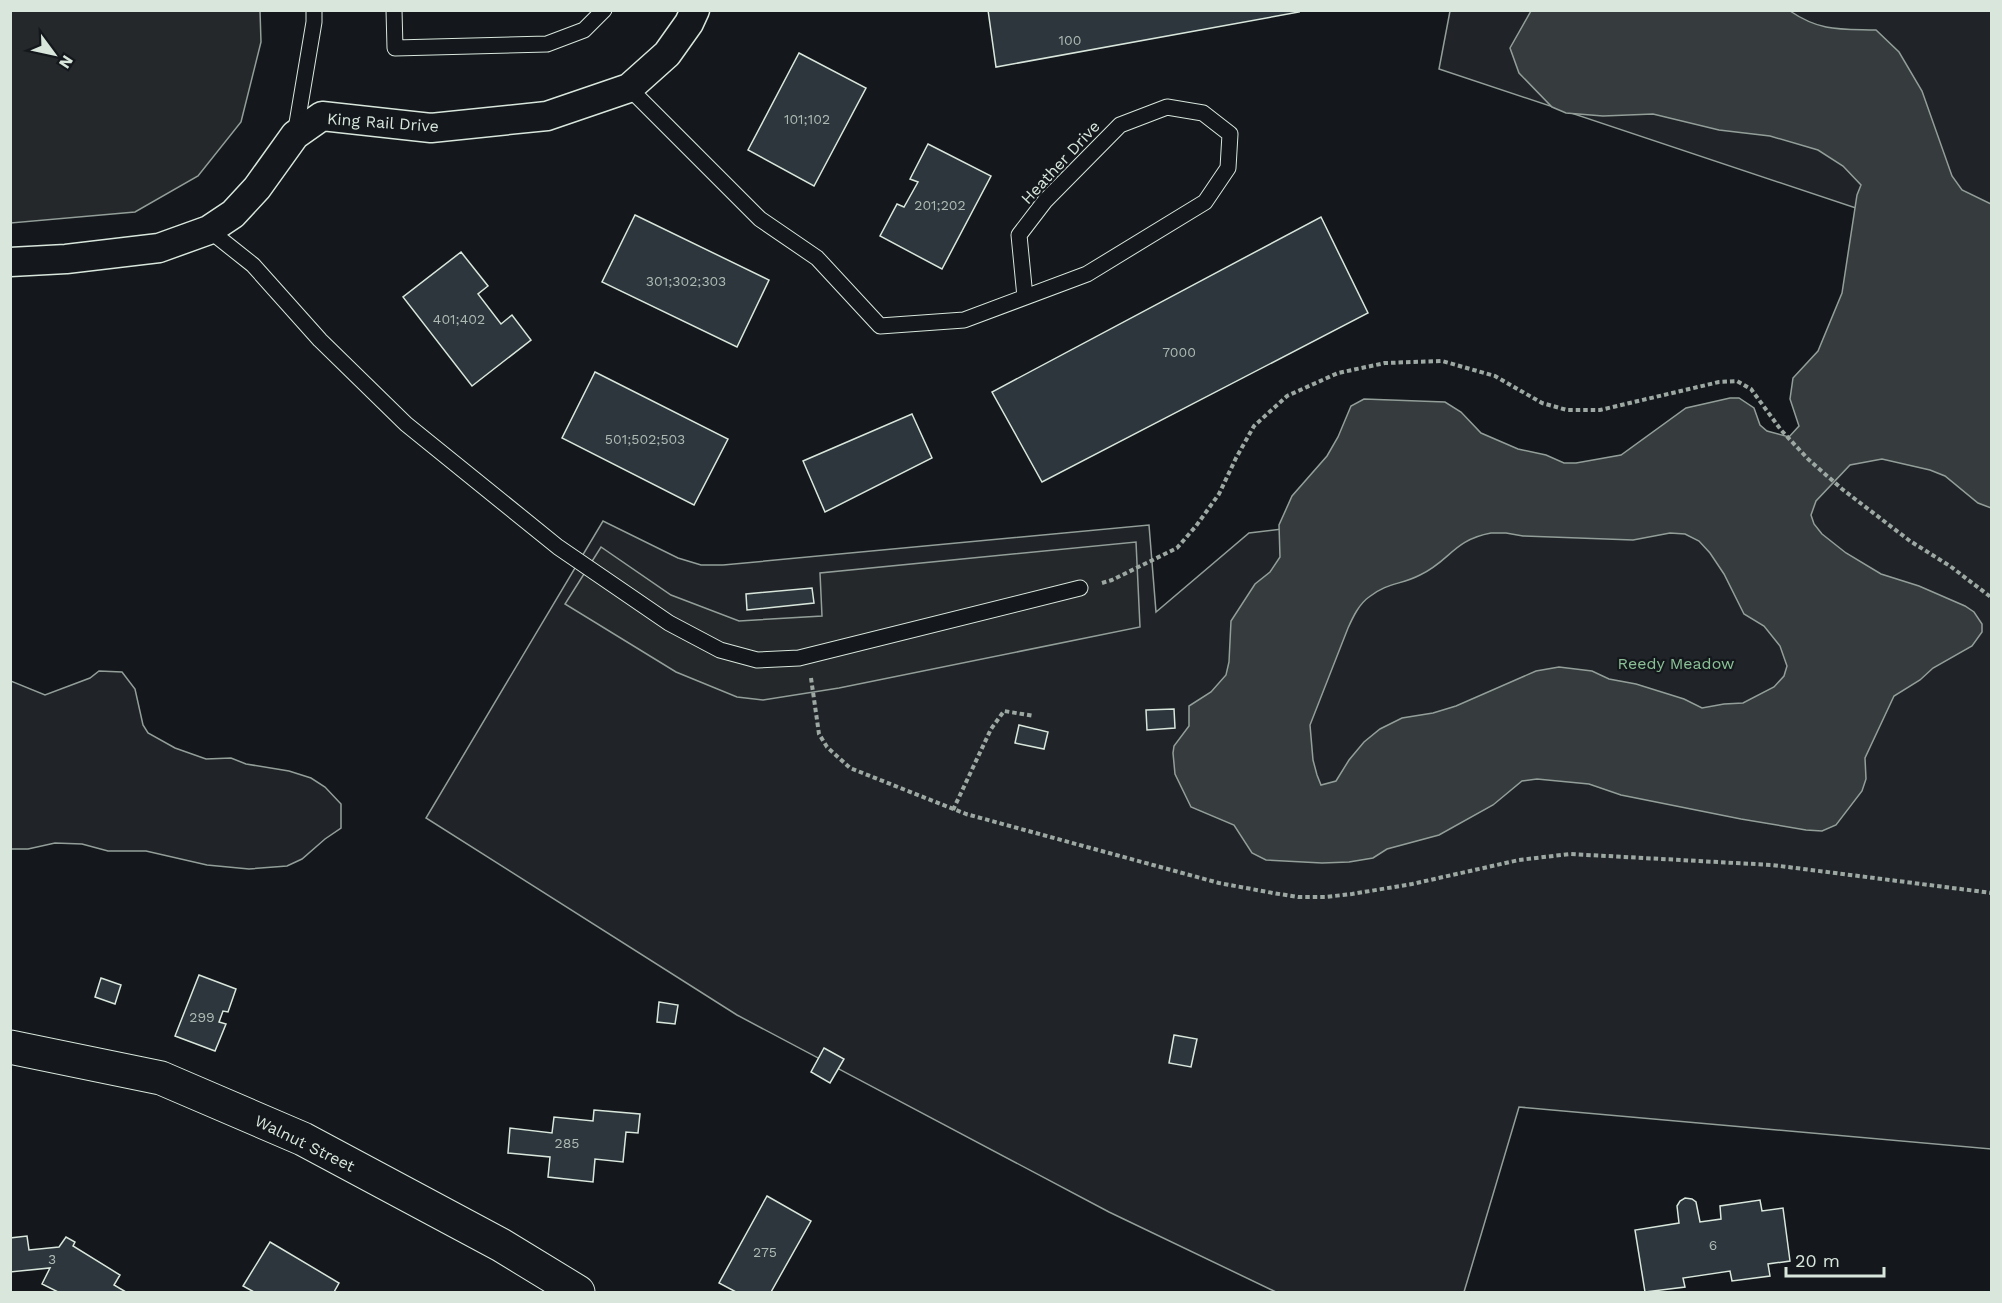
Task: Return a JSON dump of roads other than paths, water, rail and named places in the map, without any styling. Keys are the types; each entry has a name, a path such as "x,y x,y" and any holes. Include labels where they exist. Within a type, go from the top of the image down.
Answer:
{"main road":[{"name":"Walnut Street","path":"10,1047 161,1078 303,1138 501,1245 578,1293"}],"street":[{"name":"King Rail Drive","path":"10,262 66,259 159,248 209,230 233,214 257,188 295,135 322,116 431,128 547,116 629,88 667,54 689,23 695,10"}],"lane":[{"path":"295,135 314,22 314,10"},
{"path":"394,10 395,48 548,44 584,30 604,10"},
{"name":"Heather Drive","path":"629,88 760,219 817,258 880,326 964,320 1087,274 1205,202 1228,168 1230,134 1203,113 1167,106 1120,125 1045,201 1019,235 1025,297"},
{"path":"209,230 253,265 320,340 406,424 558,547 669,622 720,650 757,660 799,658 1080,588"}],"park label":[{"name":"Reedy Meadow","path":"1676,663"}]}
